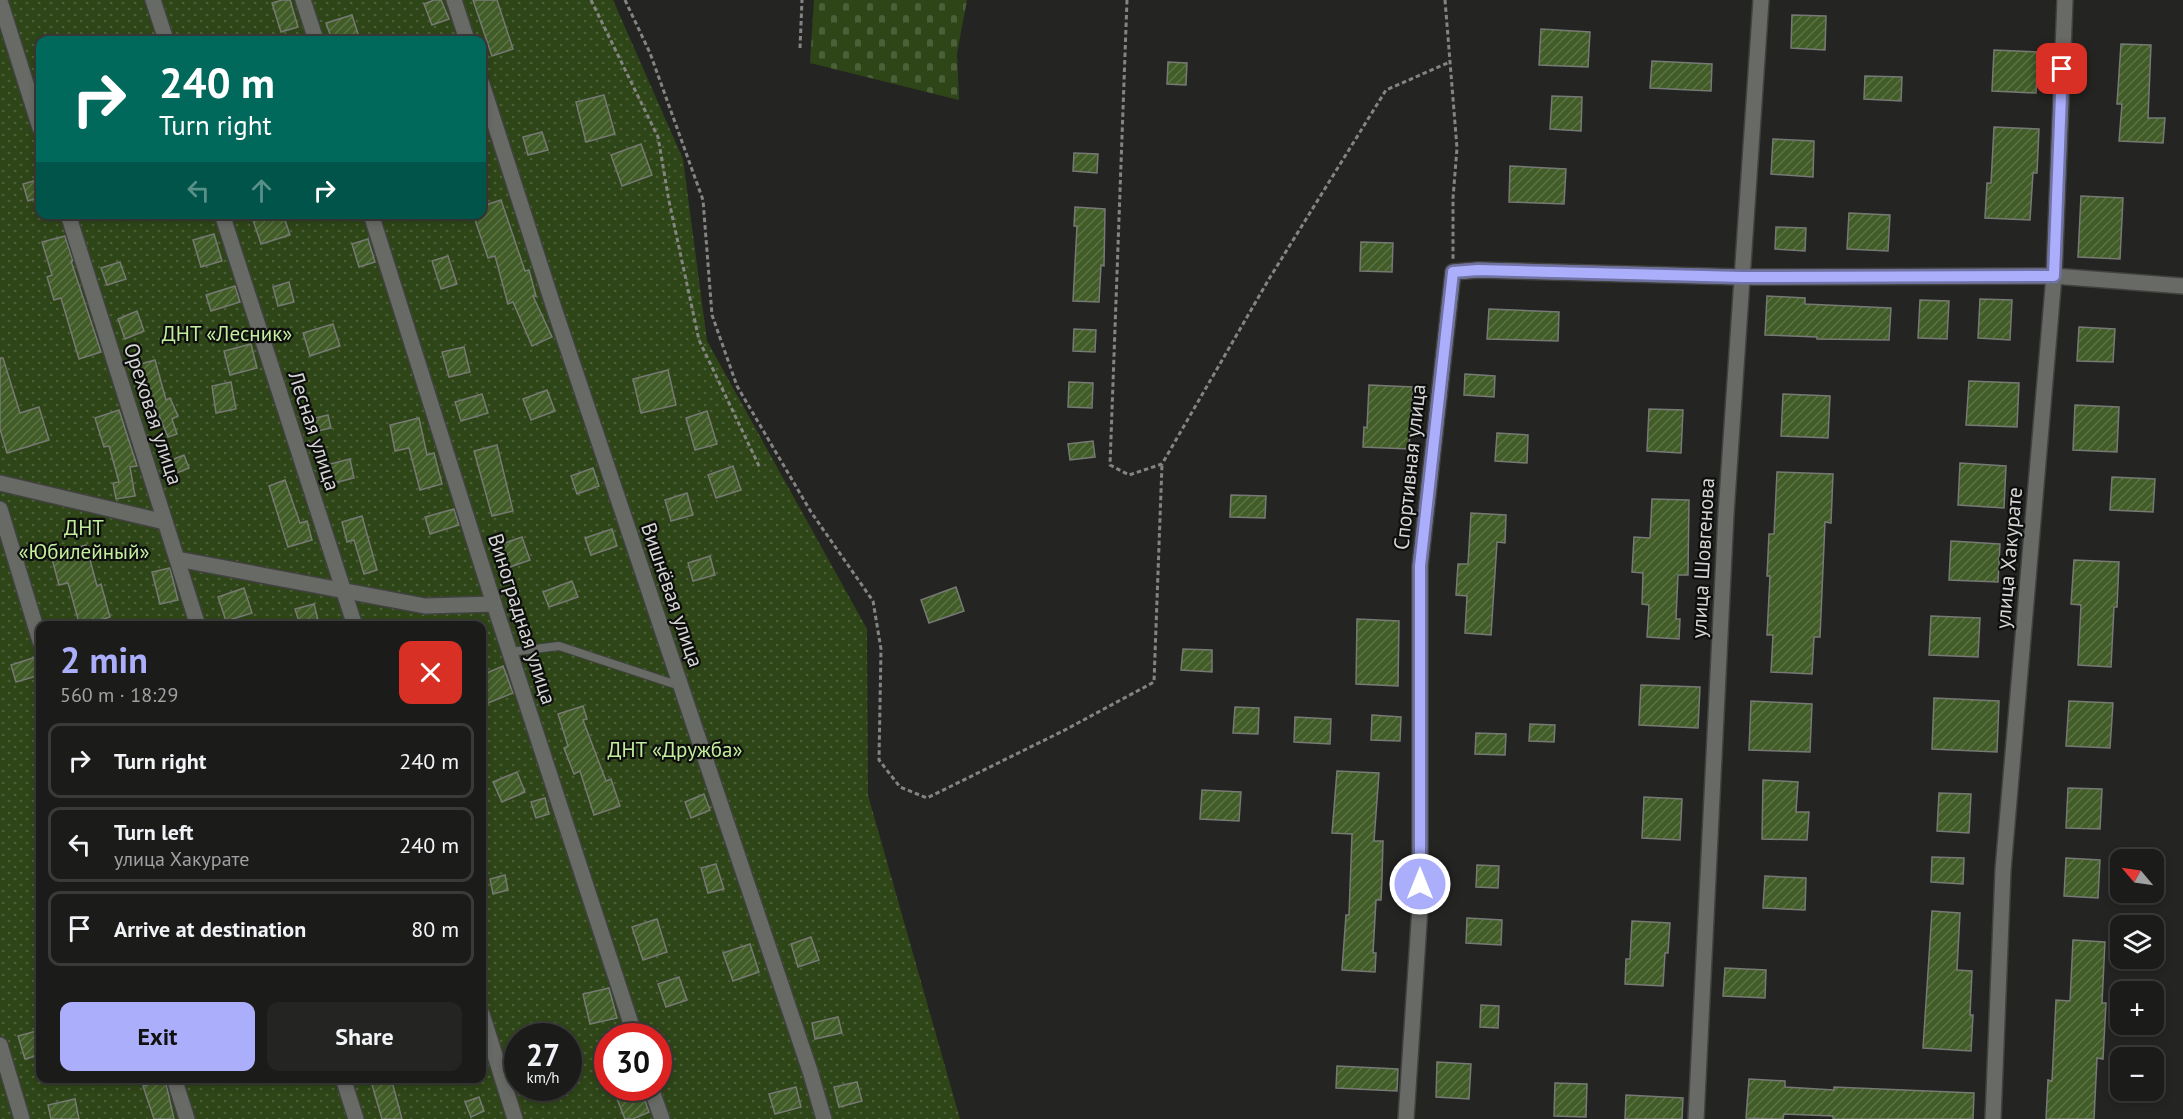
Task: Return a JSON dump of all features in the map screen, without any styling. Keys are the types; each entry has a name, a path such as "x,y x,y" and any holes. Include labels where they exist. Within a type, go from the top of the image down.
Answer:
{"street":[{"path":"153,0 165,36"},
{"path":"303,0 315,36"},
{"path":"454,0 466,36"},
{"name":"улица Шовгенова","path":"1696,1119 1726,514 1761,0"},
{"name":"улица Хакурате","path":"1994,1119 2003,870 2054,276 2065,0"},
{"path":"0,1 36,115"},
{"name":"Вишнёвая улица","path":"486,97 557,319 824,1119"},
{"name":"Ореховая улица","path":"70,219 196,621"},
{"name":"Лесная улица","path":"224,219 354,621"},
{"name":"Виноградная улица","path":"373,219 494,604 631,1023"},
{"path":"1453,272 1478,270 1741,277 2054,276 2183,286"},
{"name":"Спортивная улица","path":"1406,1119 1420,907 1420,566 1453,272"},
{"path":"0,483 165,522"},
{"path":"0,509 36,628"},
{"path":"177,559 425,606 494,604"},
{"path":"486,1026 516,1119"},
{"path":"0,1045 22,1119"},
{"path":"176,1083 187,1119"},
{"path":"345,1083 356,1119"},
{"path":"656,1101 662,1119"}],"lane":[{"path":"510,652 559,646 680,686"}],"path":[{"path":"591,0 658,137 669,201 699,339 760,468"},
{"path":"625,0 650,53 703,200 712,315 738,387 811,512 873,601 881,649 879,760 900,788 927,798 1064,731 1154,682 1162,464 1269,279 1386,90 1450,62"},
{"path":"800,48 802,0"},
{"path":"1127,0 1110,465 1129,475 1162,464"},
{"path":"1445,0 1457,148 1453,198 1453,272"}],"green space":[{"name":"ДНТ «Дружба»","path":"0,0 613,0 683,159 707,341 867,629 868,795 960,1119 0,1119"},
{"path":"814,0 967,0 957,53 959,100 810,63"}],"building":[{"path":"290,0 298,27 281,32 272,3"},
{"path":"441,0 449,19 432,25 424,4"},
{"path":"473,0 497,0 513,49 492,56"},
{"path":"352,15 359,36 331,36 326,23"},
{"path":"1792,15 1826,16 1825,50 1791,48"},
{"path":"1541,29 1590,32 1588,67 1539,65"},
{"path":"2121,44 2151,45 2148,118 2165,118 2163,143 2119,141 2122,104 2117,104"},
{"path":"1994,50 2038,52 2036,93 1992,91"},
{"path":"1652,61 1712,64 1711,91 1650,88"},
{"path":"1168,62 1187,63 1186,85 1167,84"},
{"path":"1865,76 1902,77 1901,101 1864,99"},
{"path":"604,95 615,134 586,142 576,102"},
{"path":"1552,96 1582,97 1581,131 1550,129"},
{"path":"1994,127 2039,129 2037,173 2033,173 2030,220 1985,218 1987,183 1991,183"},
{"path":"542,132 548,150 528,155 523,137"},
{"path":"1773,139 1814,141 1813,177 1771,174"},
{"path":"641,144 652,175 622,186 611,155"},
{"path":"1074,153 1098,154 1097,173 1073,171"},
{"path":"1510,166 1566,169 1564,204 1509,202"},
{"path":"36,180 36,198 28,201 23,184"},
{"path":"2081,196 2123,198 2120,259 2078,257"},
{"path":"501,200 525,271 529,270 536,296 533,296 552,337 532,346 513,302 508,304 495,256 488,258 475,219 486,219 486,205"},
{"path":"1075,207 1105,209 1104,266 1101,265 1099,302 1073,301 1077,226 1074,226"},
{"path":"1849,213 1890,215 1888,251 1847,249"},
{"path":"253,219 285,219 290,235 261,244"},
{"path":"1776,227 1806,228 1805,251 1775,249"},
{"path":"214,234 222,261 201,267 193,240"},
{"path":"65,236 101,352 79,359 61,298 54,300 47,277 52,275 42,242"},
{"path":"368,239 375,262 359,267 352,244"},
{"path":"1361,242 1393,243 1392,272 1360,271"},
{"path":"448,256 457,284 441,289 432,261"},
{"path":"120,262 126,279 107,285 101,268"},
{"path":"289,282 294,302 278,306 273,287"},
{"path":"235,286 240,302 211,311 206,295"},
{"path":"1767,296 1805,298 1805,304 1891,308 1889,340 1817,339 1817,337 1765,335"},
{"path":"1980,299 2012,300 2010,340 1978,338"},
{"path":"1920,300 1949,301 1947,339 1918,338"},
{"path":"1489,309 1559,312 1558,341 1487,339"},
{"path":"137,311 144,331 125,339 118,319"},
{"path":"333,324 340,346 310,356 303,333"},
{"path":"2079,327 2115,329 2113,362 2077,361"},
{"path":"1074,329 1096,330 1095,352 1073,351"},
{"path":"251,344 257,368 230,375 224,351"},
{"path":"464,347 470,372 449,377 442,352"},
{"path":"0,358 3,358 20,413 39,407 49,440 7,453 0,429"},
{"path":"155,360 166,400 170,398 178,416 172,419 177,434 168,437 148,389 144,390 137,365"},
{"path":"668,370 676,405 641,413 633,379"},
{"path":"1465,374 1495,376 1494,397 1464,395"},
{"path":"1969,381 2019,383 2017,427 1966,425"},
{"path":"231,382 236,409 216,413 212,386"},
{"path":"1069,382 1093,383 1092,408 1068,407"},
{"path":"1369,385 1413,387 1409,449 1363,447 1364,427 1367,428"},
{"path":"547,390 555,411 531,420 523,399"},
{"path":"482,394 488,413 461,421 455,402"},
{"path":"1783,394 1830,396 1828,438 1781,436"},
{"path":"2075,405 2119,407 2117,452 2073,450"},
{"path":"1649,409 1683,410 1681,453 1647,451"},
{"path":"119,410 137,466 130,467 135,496 116,499 113,483 119,482 109,446 104,447 95,418"},
{"path":"707,411 717,444 695,450 686,418"},
{"path":"328,415 331,428 313,432 311,419"},
{"path":"419,418 427,455 434,453 442,484 420,490 409,448 395,451 390,425"},
{"path":"1497,433 1528,435 1527,463 1495,461"},
{"path":"1093,441 1095,457 1070,460 1068,444"},
{"path":"497,445 513,511 492,516 474,451"},
{"path":"184,455 189,468 169,476 164,463"},
{"path":"350,459 354,478 326,485 322,466"},
{"path":"1960,463 2006,466 2004,508 1958,505"},
{"path":"733,466 741,490 716,498 708,475"},
{"path":"593,468 599,486 577,494 571,476"},
{"path":"1777,472 1833,474 1831,523 1825,522 1820,637 1814,637 1812,674 1771,672 1773,635 1767,635 1770,576 1767,576 1769,534 1774,534"},
{"path":"2112,477 2155,479 2153,512 2110,510"},
{"path":"285,480 300,523 307,521 312,540 288,547 269,486"},
{"path":"687,493 693,515 671,521 665,500"},
{"path":"1231,495 1266,496 1265,518 1230,517"},
{"path":"1652,499 1689,500 1688,575 1678,575 1676,619 1680,619 1679,639 1647,637 1649,605 1642,604 1643,573 1632,572 1634,537 1650,538"},
{"path":"454,509 459,525 430,534 425,517"},
{"path":"1471,513 1506,515 1505,543 1497,542 1491,635 1465,633 1467,596 1456,595 1458,564 1468,564"},
{"path":"362,516 377,570 364,574 354,540 347,542 342,522"},
{"path":"612,529 617,546 591,555 585,538"},
{"path":"522,537 530,560 507,568 499,545"},
{"path":"1951,541 2000,544 1998,582 1949,580"},
{"path":"86,545 97,586 101,584 110,617 97,621 79,621 68,583 59,585 51,555"},
{"path":"710,556 715,575 693,581 688,563"},
{"path":"2074,560 2119,562 2111,667 2078,665 2081,605 2071,604"},
{"path":"170,568 178,600 160,604 152,572"},
{"path":"572,581 578,597 549,607 543,592"},
{"path":"956,587 964,611 929,623 921,600"},
{"path":"244,588 252,613 226,621 218,597"},
{"path":"314,604 318,620 299,621 295,609"},
{"path":"1931,616 1980,618 1978,657 1929,655"},
{"path":"1357,619 1399,621 1398,686 1356,684"},
{"path":"1183,649 1212,650 1212,672 1181,670"},
{"path":"36,657 36,676 16,682 11,665"},
{"path":"503,666 513,693 488,703 486,673"},
{"path":"1641,685 1700,687 1698,728 1639,725"},
{"path":"1934,698 1999,701 1997,752 1932,749"},
{"path":"1751,701 1812,704 1810,752 1749,750"},
{"path":"2069,701 2113,703 2110,748 2066,746"},
{"path":"583,706 587,719 583,720 606,781 611,779 620,806 594,815 580,771 574,774 564,748 568,746 558,714"},
{"path":"1235,707 1259,708 1258,734 1233,733"},
{"path":"1372,715 1401,717 1400,741 1371,740"},
{"path":"1295,717 1331,719 1330,744 1294,742"},
{"path":"1530,724 1555,725 1554,742 1529,741"},
{"path":"1476,733 1506,734 1505,755 1475,754"},
{"path":"1337,771 1379,773 1374,841 1383,841 1381,900 1376,900 1373,953 1376,953 1375,972 1342,970 1346,915 1349,915 1352,834 1332,833"},
{"path":"517,772 525,792 502,802 493,782"},
{"path":"1763,780 1798,782 1796,812 1809,812 1807,840 1762,839"},
{"path":"2068,788 2102,789 2100,829 2066,828"},
{"path":"1202,790 1241,792 1239,821 1200,819"},
{"path":"1939,793 1971,794 1969,833 1937,831"},
{"path":"704,794 710,810 691,818 685,802"},
{"path":"1644,797 1682,799 1680,840 1642,838"},
{"path":"545,798 549,814 536,818 531,802"},
{"path":"1932,857 1964,858 1963,884 1931,882"},
{"path":"2066,858 2100,860 2098,898 2064,896"},
{"path":"716,864 724,889 708,893 701,868"},
{"path":"1477,865 1499,866 1498,888 1476,887"},
{"path":"505,875 508,890 493,894 490,879"},
{"path":"1765,876 1806,878 1805,910 1763,908"},
{"path":"1932,911 1960,913 1957,970 1972,971 1971,1051 1923,1048"},
{"path":"1467,918 1502,920 1501,945 1466,943"},
{"path":"657,919 667,952 643,960 632,927"},
{"path":"1632,921 1670,923 1663,986 1625,984 1626,959 1630,959"},
{"path":"811,937 819,960 798,967 791,944"},
{"path":"2073,940 2105,942 2102,1003 2106,1003 2103,1059 2097,1058 2094,1119 2046,1119 2048,1080 2052,1081 2056,1000 2070,1001"},
{"path":"750,944 759,972 733,981 723,953"},
{"path":"1725,968 1766,970 1765,998 1723,996"},
{"path":"679,977 687,1000 666,1007 658,984"},
{"path":"609,988 617,1018 590,1024 583,994"},
{"path":"1481,1005 1499,1006 1498,1028 1480,1027"},
{"path":"838,1017 842,1033 815,1039 812,1023"},
{"path":"36,1031 36,1056 25,1059 18,1036"},
{"path":"1437,1062 1471,1064 1469,1099 1436,1097"},
{"path":"1337,1066 1398,1069 1397,1091 1336,1088"},
{"path":"1749,1079 1785,1081 1785,1087 1974,1093 1973,1119 1833,1119 1833,1116 1784,1114 1783,1119 1746,1118"},
{"path":"857,1082 862,1101 839,1107 834,1087"},
{"path":"166,1083 174,1119 154,1119 143,1086"},
{"path":"371,1083 392,1083 402,1119 382,1119"},
{"path":"1555,1083 1587,1084 1586,1117 1554,1116"},
{"path":"796,1087 801,1107 775,1114 769,1094"},
{"path":"1626,1095 1683,1098 1682,1119 1625,1119"},
{"path":"479,1097 484,1111 471,1117 465,1102"},
{"path":"75,1099 79,1119 51,1119 48,1105"},
{"path":"618,1101 645,1101 649,1112 633,1119 625,1119"}],"route":[{"path":"1420,884 1420,566 1453,272 1478,270 1741,277 2054,276 2062,69"}],"park label":[{"name":"ДНТ «Лесник»","path":"227,334"},
{"name":"ДНТ «Юбилейный»","path":"84,540"}]}
